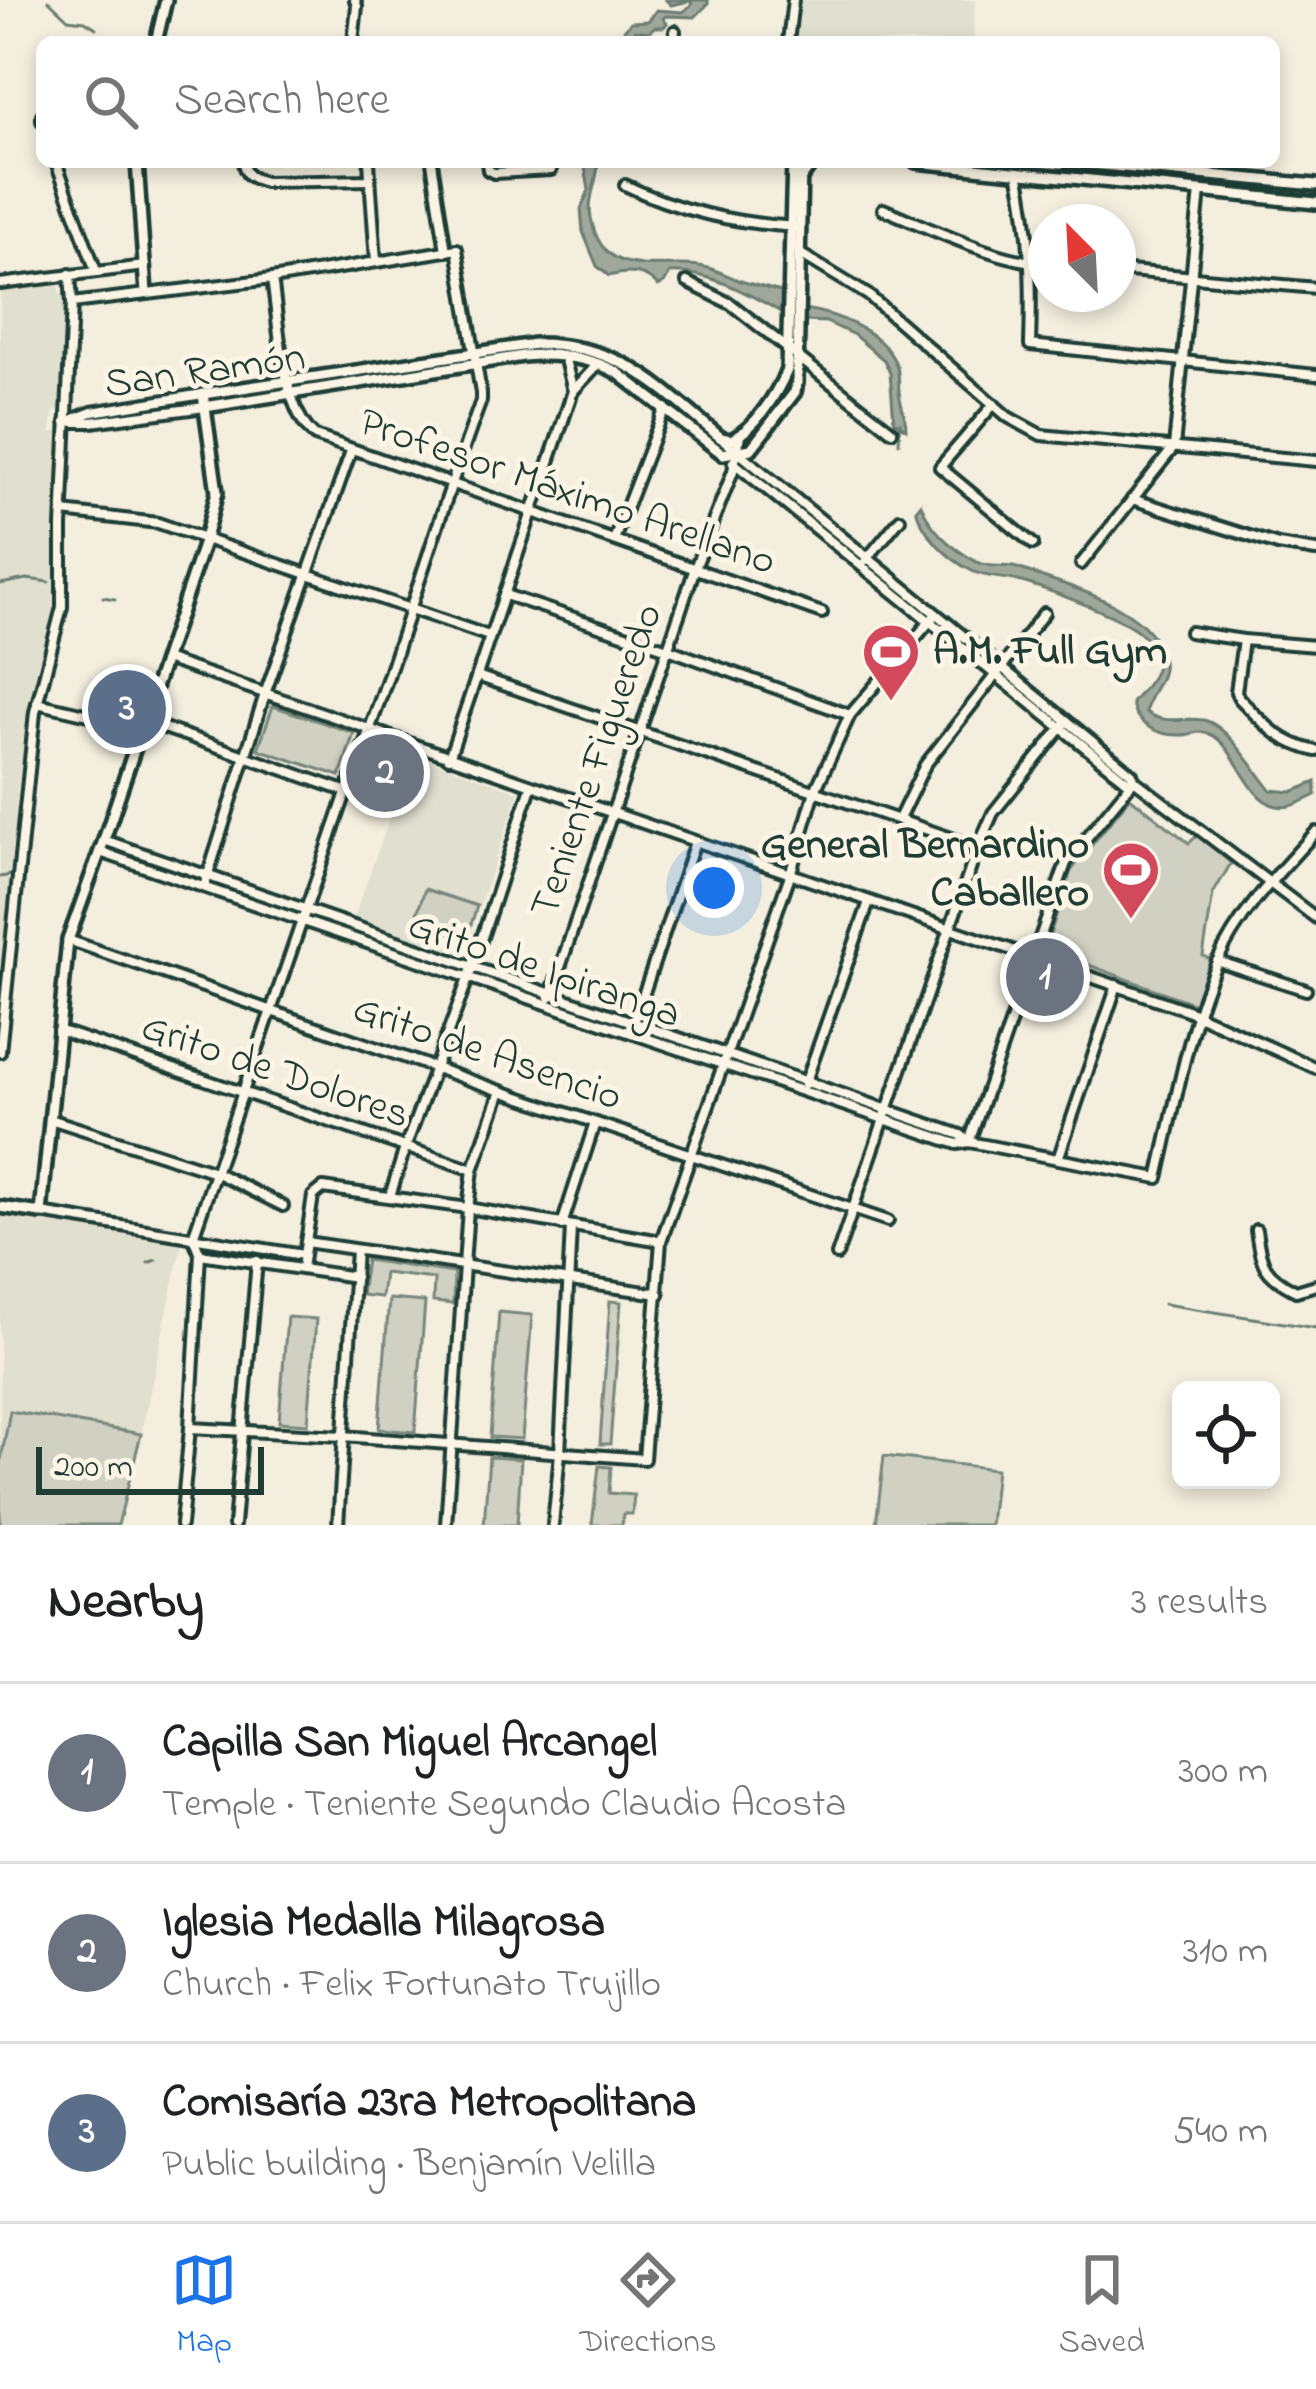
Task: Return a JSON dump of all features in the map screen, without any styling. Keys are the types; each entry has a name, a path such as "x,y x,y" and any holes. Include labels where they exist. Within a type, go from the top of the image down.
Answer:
{"street":[{"path":"157,36 166,0"},
{"path":"354,36 355,0"},
{"path":"789,36 793,0"},
{"path":"58,168 96,271"},
{"path":"138,168 146,293"},
{"path":"244,168 249,177 265,182 370,180"},
{"path":"369,168 376,261"},
{"path":"433,168 446,251"},
{"path":"488,168 494,173 551,170"},
{"path":"739,460 795,392 797,168"},
{"path":"795,227 798,168"},
{"path":"801,178 808,168"},
{"path":"977,168 1316,203"},
{"path":"1134,168 1316,185"},
{"path":"1018,172 1028,220"},
{"path":"625,185 651,198 738,221 795,227"},
{"path":"1081,564 1174,447 1200,191"},
{"path":"883,209 1028,262"},
{"path":"72,303 272,279 457,249 481,401 193,1237 200,1254 181,1525"},
{"path":"794,252 868,295 1008,417 1041,435 1316,461"},
{"path":"0,284 145,266"},
{"path":"1136,272 1316,288"},
{"path":"0,1052 37,703 62,607 70,274"},
{"name":"Profesor Máximo Arellano","path":"272,279 289,387 303,426 315,436 822,614"},
{"path":"687,282 731,304 892,431"},
{"path":"1031,312 1030,345 1316,375"},
{"name":"San Ramón","path":"66,422 92,412 203,394 289,387 476,358 535,344 559,344 612,356 722,438 739,460 1064,725 1316,917"},
{"path":"722,438 740,436 751,425 780,387 793,352"},
{"path":"562,355 574,391"},
{"name":"San Ramón","path":"476,358 562,355 598,363 634,383 723,454 739,460"},
{"path":"449,758 574,391 598,363"},
{"name":"San Ramón","path":"66,422 205,407 289,387"},
{"path":"41,1214 68,940 217,492 203,394"},
{"path":"994,404 940,467 1033,544"},
{"path":"614,540 665,407"},
{"name":"Teniente Figueredo","path":"549,1000 695,568 739,460 740,436"},
{"path":"203,887 351,451"},
{"path":"1132,499 1278,545 1316,551"},
{"path":"63,512 144,520 489,636"},
{"path":"864,562 900,519"},
{"path":"506,595 850,716"},
{"path":"899,819 926,765 1044,613"},
{"path":"190,1428 644,1459 661,1241 815,791 850,716 933,618"},
{"path":"1190,632 1316,646"},
{"path":"1243,640 1239,698 1290,745 1316,752"},
{"path":"164,659 1117,985 1198,1014 1316,1068"},
{"path":"477,676 978,847"},
{"path":"37,703 142,724 385,805"},
{"path":"837,1255 978,847 993,813 1064,725"},
{"path":"969,1142 1066,863 1135,780"},
{"path":"390,1196 471,973 531,787"},
{"path":"1198,1014 1217,961 1270,882 1316,832"},
{"path":"632,1028 695,842"},
{"name":"Grito de Ipiranga","path":"102,846 207,876 304,916"},
{"name":"Grito de Ipiranga","path":"102,846 203,887 304,916 804,1086 958,1144 969,1142 1158,1178 1198,1014"},
{"path":"804,1086 869,902"},
{"name":"Grito de Asencio","path":"68,940 888,1221"},
{"path":"1217,961 1306,991"},
{"path":"1058,1159 1117,985"},
{"name":"Grito de Dolores","path":"58,1030 473,1170"},
{"path":"446,1525 467,1208 473,1170 501,1091"},
{"path":"50,1119 215,1172 283,1206"},
{"path":"553,1525 570,1282 567,1226 595,1123"},
{"path":"302,1268 313,1196 329,1187 661,1241"},
{"path":"0,1207 303,1255"},
{"path":"1256,1230 1260,1258 1273,1280 1296,1292 1316,1286"},
{"path":"305,1242 659,1294"},
{"path":"338,1525 356,1250"},
{"path":"200,1254 355,1277"},
{"path":"234,1525 257,1261"}],"shaded area":[{"path":"666,0 708,0 695,17 666,16 664,27 619,36 631,22 648,21 657,10 683,12 692,4 671,5"},
{"path":"797,0 975,0 973,36 793,36"},
{"path":"585,168 597,168 591,218 597,238 619,260 705,267 781,292 781,312 699,275 670,273 658,286 636,274 609,276 597,266 583,232 581,209 589,190"},
{"path":"1038,168 1109,168 1316,187 1316,196"},
{"path":"59,283 59,293 67,293 63,407 53,413 51,433 60,437 52,630 31,713 0,1012 0,292"},
{"path":"804,309 856,325 888,351 898,369 906,429 894,421 890,373 884,360 854,335 826,322 805,321"},
{"path":"921,504 943,538 977,562 1056,581 1132,616 1158,644 1163,661 1146,712 1159,718 1212,723 1231,739 1271,790 1292,792 1316,782 1316,795 1290,806 1275,805 1262,799 1214,736 1165,734 1150,728 1132,703 1157,664 1154,650 1142,635 1082,603 963,566 925,529 916,510"},
{"path":"273,706 354,733 340,776 258,749"},
{"path":"407,752 519,792 462,955 353,920 401,786 395,782"},
{"name":"General Bernardino Caballero","path":"1130,797 1189,843 1198,835 1231,863 1213,894 1203,956 1214,960 1195,1004 1045,949 1071,871"},
{"path":"425,889 477,906 466,940 414,923"},
{"path":"0,1205 184,1233 141,1434 11,1411 0,1465"},
{"path":"366,1260 454,1273 453,1304 433,1302 434,1279 384,1273 381,1297 361,1295"},
{"path":"389,1299 425,1302 415,1432 379,1429"},
{"path":"610,1301 621,1302 610,1444 600,1444"},
{"path":"499,1312 532,1315 522,1439 490,1437"},
{"path":"287,1317 316,1319 308,1424 279,1422"},
{"path":"10,1411 141,1434 118,1525 0,1525 0,1465"},
{"path":"884,1456 996,1469 990,1525 876,1525"},
{"path":"489,1457 521,1459 517,1525 484,1525"},
{"path":"599,1466 611,1467 609,1493 634,1495 632,1514 623,1514 622,1525 592,1525"}],"waterway":[{"path":"48,0 68,19 96,28"},
{"path":"899,443 900,422"},
{"path":"0,584 27,579 49,582"},
{"path":"103,597 115,599"},
{"path":"0,877 12,875"},
{"path":"148,1263 156,1260"},
{"path":"1164,1304 1316,1328"}],"place":[{"name":"A.M. Full Gym","path":"891,703"},
{"name":"Comisaría 23ra Metropolitana","path":"127,709"},
{"name":"Iglesia Medalla Milagrosa","path":"385,773"},
{"name":"General Bernardino Caballero","path":"1131,921"},
{"name":"Capilla San Miguel Arcangel","path":"1045,977"}]}
